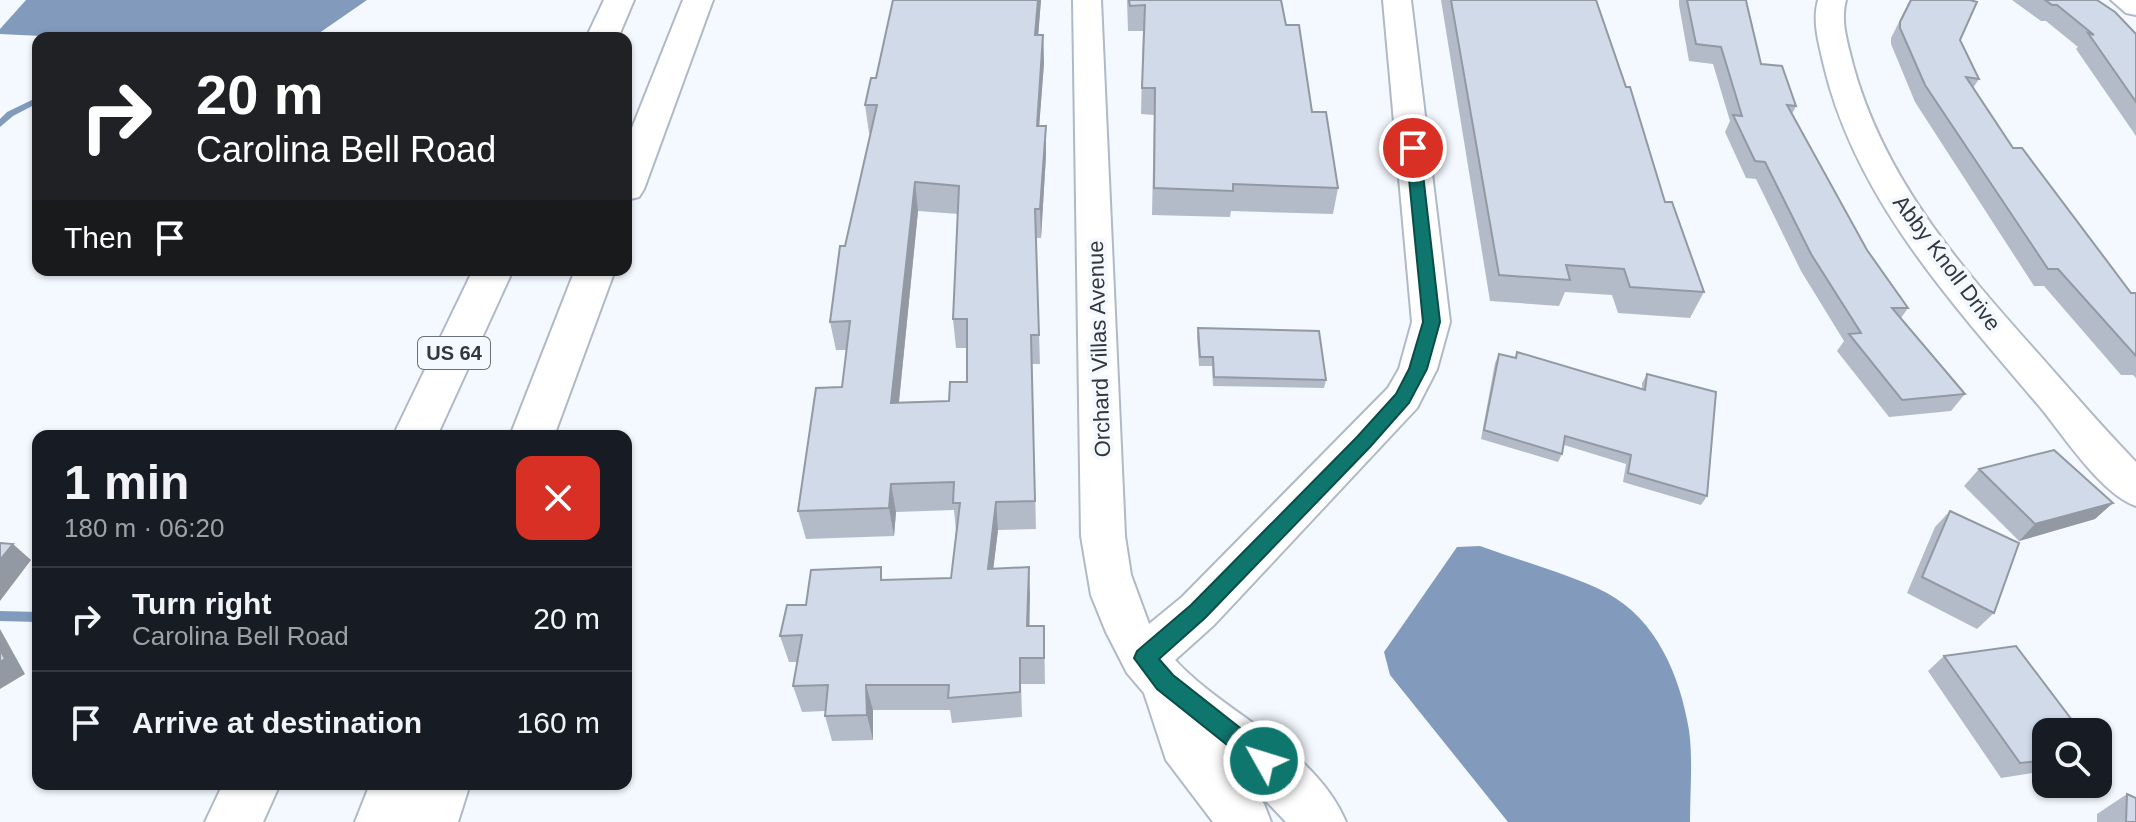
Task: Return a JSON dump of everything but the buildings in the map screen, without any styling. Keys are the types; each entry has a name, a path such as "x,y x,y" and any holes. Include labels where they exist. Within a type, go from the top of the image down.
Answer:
{"highway":[{"path":"605,32 619,0"},
{"path":"632,173 698,0"},
{"name":"US 64","path":"418,430 490,276"},
{"path":"534,430 591,282"},
{"path":"556,430 591,282"},
{"path":"234,822 249,790"},
{"path":"384,822 396,790"},
{"path":"429,822 440,790"}],"street":[{"name":"Orchard Villas Avenue","path":"1087,0 1105,557 1120,612 1155,670 1184,744 1245,822"},
{"path":"1155,670 1198,611 1364,442 1403,398 1423,357 1431,322 1429,288 1397,0"},
{"name":"Abby Knoll Drive","path":"1832,0 1828,10 1839,73 1863,138 1907,217 1964,293 2136,489"},
{"path":"2125,0 2136,7"},
{"name":"Orchard Villas Avenue","path":"1155,670 1264,761 1320,822"}],"water":[{"path":"26,0 367,0 321,32 32,32 32,36 0,34 0,29"},
{"path":"1480,546 1607,593 1625,604 1653,634 1672,670 1689,730 1690,822 1508,822 1390,675 1384,652 1457,547"}],"waterway":[{"path":"0,124 10,114 32,103"},
{"path":"0,616 32,617"}],"route":[{"path":"1264,761 1165,682 1144,658 1198,611 1364,442 1403,398 1427,345 1431,322 1413,148"}]}
